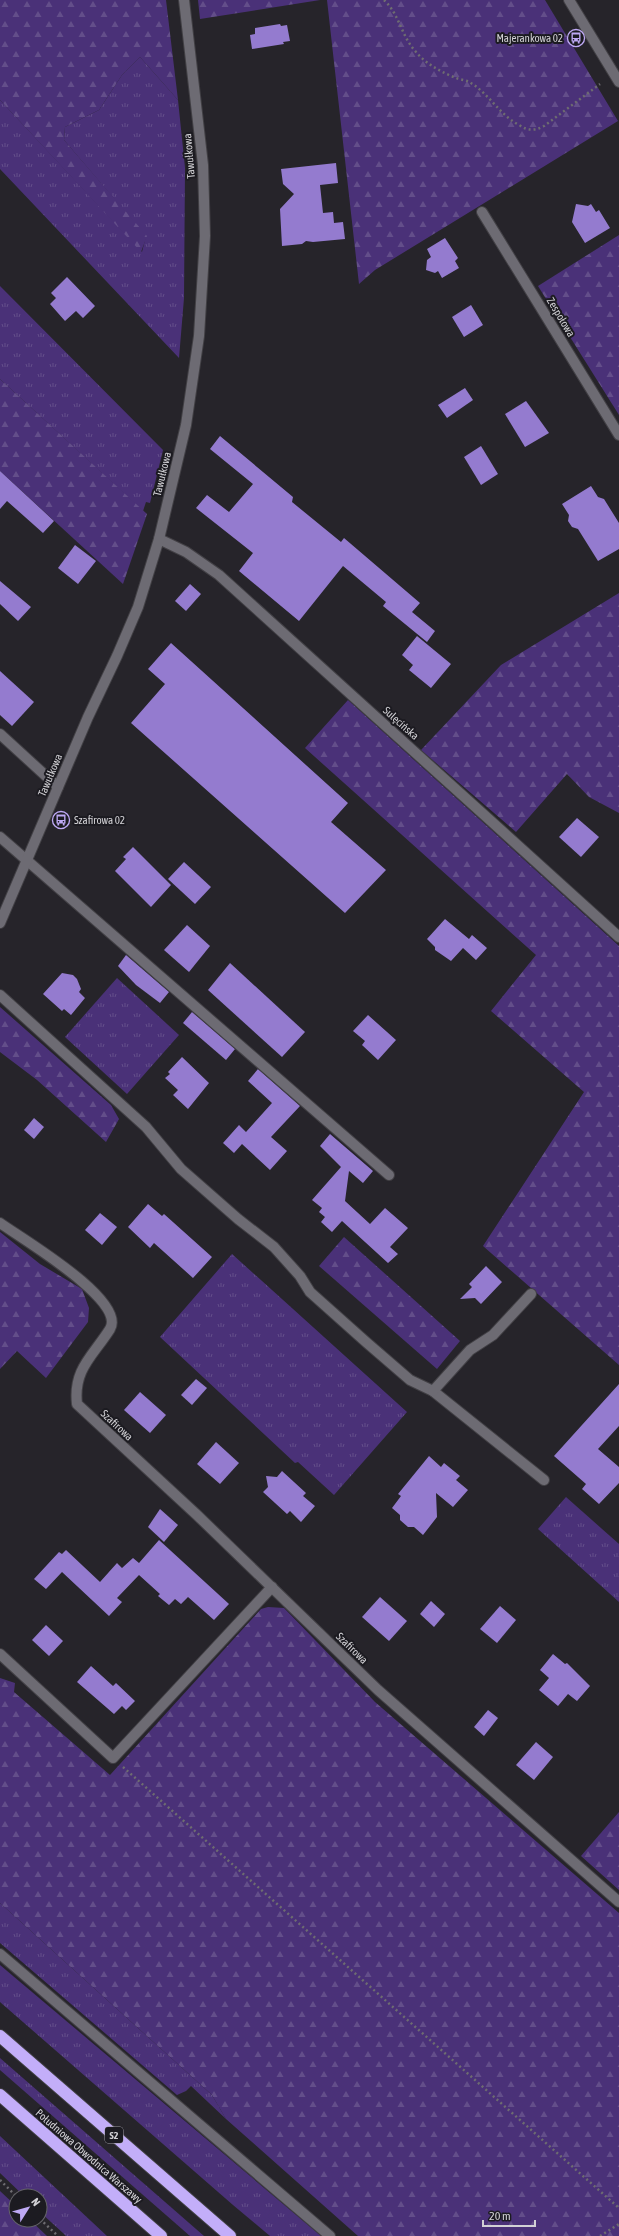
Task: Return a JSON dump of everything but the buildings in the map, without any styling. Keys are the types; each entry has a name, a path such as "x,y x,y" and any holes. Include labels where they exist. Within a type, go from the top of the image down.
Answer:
{"highway":[{"name":"S2","path":"0,2036 230,2235"},
{"name":"Południowa Obwodnica Warszawy","path":"0,2095 161,2236"}],"street":[{"name":"Tawułkowa","path":"0,923 138,607 159,539 186,425 194,380 202,295 205,236 203,165 184,0"},
{"path":"569,0 619,82"},
{"name":"Zespołowa","path":"482,212 619,436"},
{"name":"Sulęcińska","path":"159,539 186,552 219,575 619,937"},
{"path":"0,734 58,788"},
{"path":"0,837 27,861 47,876 389,1175"},
{"path":"0,995 146,1127 181,1169 238,1219 274,1247 300,1276 310,1292 410,1380 433,1391 544,1480"},
{"name":"Szafirowa","path":"0,1223 76,1275 95,1293 110,1314 111,1327 79,1374 75,1390 77,1404 197,1515 378,1690 619,1902"},
{"path":"433,1391 470,1350 493,1335 531,1294"},
{"path":"0,1654 114,1758 272,1587"},
{"path":"0,1954 330,2236"}],"path":[{"path":"384,0 393,8 406,40 424,61 457,78 469,81 480,89 505,115 518,125 528,130 536,130 544,126 600,84"},
{"path":"114,1758 619,2208"},
{"path":"0,2180 8,2188"},
{"path":"600,2236 619,2224"},
{"path":"48,2227 58,2236"}],"green space":[{"path":"0,0 166,0 178,100 140,57 122,75 99,110 65,127 64,140 147,236 141,252 0,100"},
{"path":"198,0 320,0 200,19"},
{"path":"327,0 545,0 618,121 375,270 359,284"},
{"path":"140,57 178,100 185,168 184,298 179,358 0,169 0,100 142,252 146,236 64,140 65,127 99,110 122,75"},
{"path":"619,235 619,415 538,286"},
{"path":"0,286 163,450 150,503 146,502 143,511 0,379"},
{"path":"0,379 147,514 123,584 0,471"},
{"path":"619,593 619,813 589,797 567,774 516,832 421,750 501,665"},
{"path":"348,700 619,946 619,1365 483,1246 584,1092 491,1011 536,955 305,748"},
{"path":"117,978 179,1035 127,1094 65,1037"},
{"path":"0,1007 111,1105 119,1119 106,1142 37,1080 0,1052"},
{"path":"0,1232 40,1264 82,1289 89,1308 88,1322 46,1378 17,1351 0,1369"},
{"path":"344,1237 460,1341 437,1369 319,1266"},
{"path":"232,1254 407,1412 334,1495 298,1462 295,1463 160,1337"},
{"path":"566,1497 619,1544 619,1602 538,1529"},
{"path":"268,1607 284,1608 375,1702 619,1913 619,2236 358,2236 226,2119 212,2095 0,1903 0,1678 15,1683 14,1692 110,1775 261,1609"},
{"path":"619,1812 619,1890 581,1856"},
{"path":"0,1903 212,2095 226,2119 191,2086 186,2091 177,2095 0,1943"},
{"path":"0,1965 321,2236 270,2236 233,2205 0,2002"},
{"path":"0,2058 204,2236 190,2236 0,2070"},
{"path":"0,2136 107,2236 66,2236 48,2219 48,2188 16,2188 0,2173"},
{"path":"0,2191 8,2198 8,2228 38,2228 47,2236 0,2236"}],"place":[{"name":"Majerankowa 02","path":"576,38"},
{"name":"Szafirowa 02","path":"61,820"}]}
